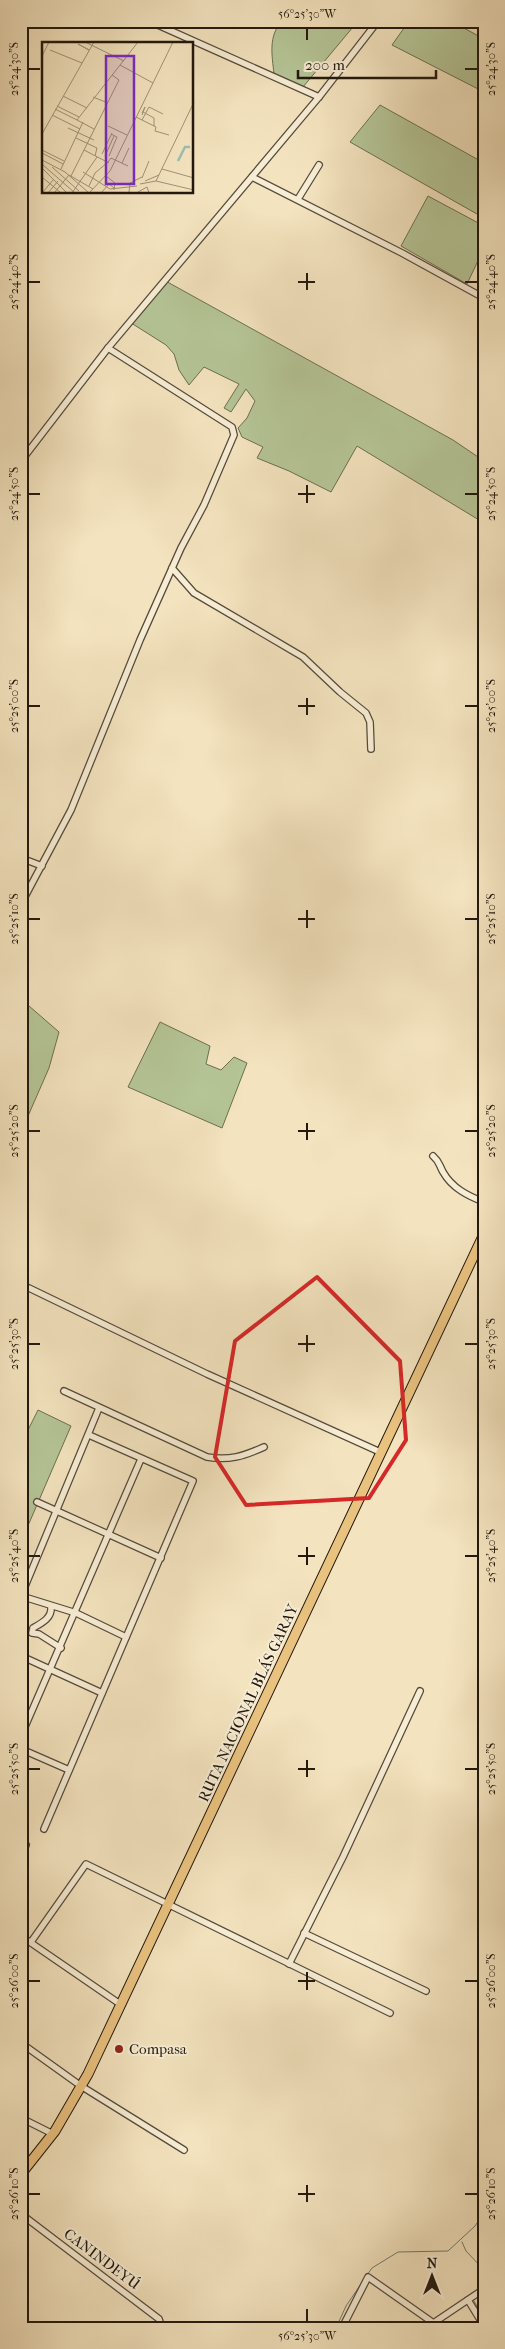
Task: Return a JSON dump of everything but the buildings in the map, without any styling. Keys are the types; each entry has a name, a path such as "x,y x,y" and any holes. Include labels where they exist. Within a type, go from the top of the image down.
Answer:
{"highway":[{"name":"RUTA NACIONAL BLÁS GARAY","path":"21,2174 53,2134 81,2086 484,1234"}],"street":[{"path":"149,21 319,97"},
{"path":"21,461 108,348 319,97 378,21"},
{"path":"298,199 319,165"},
{"path":"252,177 298,199 484,298"},
{"path":"21,904 72,810 140,640 172,568 204,505 234,431 232,427 108,348"},
{"path":"172,568 194,593 303,657 340,692 366,713 370,722 371,749"},
{"path":"21,858 42,866"},
{"path":"433,1156 441,1163 443,1172 462,1194 484,1202"},
{"path":"29,1288 207,1374 380,1452"},
{"path":"64,1391 207,1457 222,1460 241,1457 264,1447"},
{"path":"99,1408 21,1596 76,1614 126,1636"},
{"path":"44,1829 193,1481 89,1436"},
{"path":"21,1736 76,1614 141,1459"},
{"path":"37,1502 160,1558"},
{"path":"51,1607 52,1611 46,1621 33,1628 32,1633 39,1634 61,1648"},
{"path":"21,1656 102,1693"},
{"path":"289,1964 343,1857 420,1691"},
{"path":"21,1748 69,1770"},
{"path":"21,1843 26,1846 21,1856"},
{"path":"120,2004 25,1940 86,1864 390,2013"},
{"path":"304,1933 426,1991"},
{"path":"21,2043 81,2086 184,2150"},
{"path":"21,2118 53,2134"},
{"name":"CANINDEYÚ","path":"21,2214 159,2318 162,2328"},
{"path":"342,2328 368,2277 432,2322"},
{"path":"426,2328 432,2322 484,2289"},
{"path":"468,2300 484,2326"}],"highlighted area":[{"path":"317,1277 400,1361 406,1440 369,1498 246,1505 215,1457 235,1341"}],"green space":[{"path":"282,21 358,21 303,87 274,74 273,39"},
{"path":"409,21 451,21 484,39 484,92 392,45"},
{"path":"380,105 484,163 484,218 350,142"},
{"path":"428,196 484,226 484,248 467,284 401,246"},
{"path":"162,279 453,440 484,461 484,523 357,446 331,492 289,471 257,458 263,447 242,437 238,428 247,418 255,401 246,389 231,412 224,408 239,384 204,367 189,385 179,370 174,354 166,345 128,321"},
{"path":"21,999 59,1032 49,1068 21,1132"},
{"path":"160,1022 210,1046 206,1064 221,1070 234,1057 247,1063 222,1128 128,1087"},
{"path":"38,1410 71,1426 27,1528 21,1525 21,1444"}],"waterway":[{"path":"367,2275 372,2268 398,2252 448,2251 475,2226 484,2213"},
{"path":"462,2242 466,2251 484,2270"},
{"path":"336,2328 346,2306 365,2278"},
{"path":"477,2290 484,2284"},
{"path":"474,2301 484,2319"},
{"path":"423,2328 425,2321"}],"place":[{"name":"Compasa","path":"119,2049"}]}
